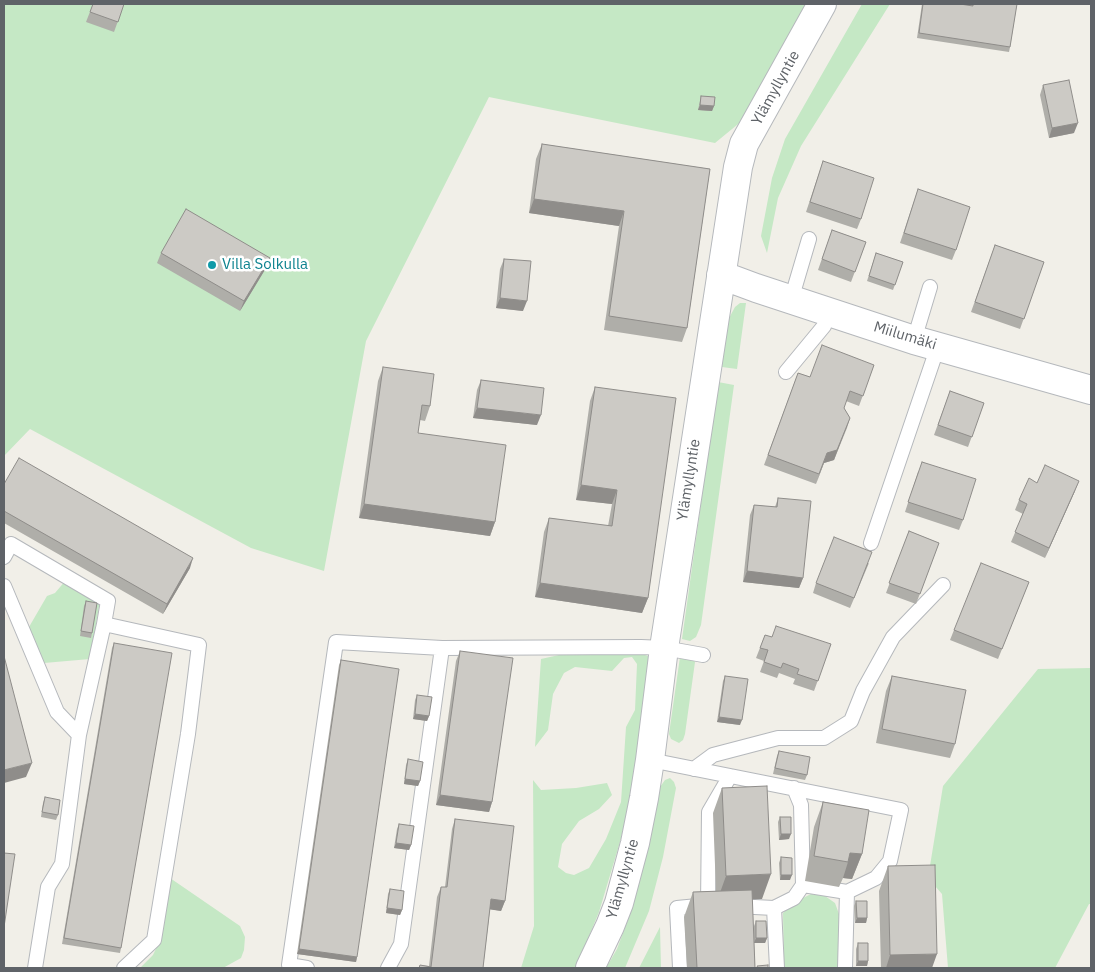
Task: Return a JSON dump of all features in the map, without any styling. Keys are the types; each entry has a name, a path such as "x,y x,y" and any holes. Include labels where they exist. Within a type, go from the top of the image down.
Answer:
{"street":[{"name":"Ylämyllyntie","path":"590,968 619,902 634,843 650,760 664,648 720,274 738,167 744,144 822,4"},
{"name":"Miilumäki","path":"720,274 791,300 926,343 1091,390"}],"lane":[{"path":"791,300 809,239"},
{"path":"871,543 926,343 930,287"},
{"path":"786,372 824,326 828,312"},
{"path":"4,557 11,544 108,602 78,735 62,864 48,887 35,968 44,968"},
{"path":"694,769 713,755 778,738 824,738 851,721 863,691 892,637 943,585"},
{"path":"4,586 56,712 78,735"},
{"path":"104,624 200,645 188,734 154,940 124,968"},
{"path":"307,968 289,965 336,642 442,648 664,648 703,655"},
{"path":"388,968 401,944 442,648"},
{"path":"650,760 901,810 890,861 876,878 848,892 803,885"},
{"path":"708,905 709,812 730,776"},
{"path":"680,968 678,908 708,905 774,908 794,898 803,885 802,804 794,788"},
{"path":"845,968 848,892"},
{"path":"774,908 778,968"}],"green space":[{"path":"4,4 806,4 743,120 715,143 489,97 366,341 324,571 251,548 30,429 4,456"},
{"path":"862,4 890,4 801,146 778,198 767,253 761,236 772,178 785,139"},
{"path":"740,303 746,303 737,369 722,367 728,320 735,307"},
{"path":"718,382 734,385 701,625 696,637 690,641 682,639"},
{"path":"66,580 100,601 90,659 44,663 29,627 47,596 55,593"},
{"path":"577,651 639,653 648,656 651,662 634,784 620,842 599,912 576,968 521,968 534,926 533,780 541,790 576,788 607,783 612,795 599,809 579,821 562,844 558,867 566,873 574,875 589,868 606,839 621,802 626,727 635,710 637,664 632,657 624,658 612,671 575,667 564,673 553,694 548,730 535,747 541,659"},
{"path":"680,657 691,658 695,662 685,734 683,740 679,743 671,739 669,734"},
{"path":"1091,668 1091,904 1089,904 1055,968 948,968 942,894 928,878 943,786 1038,669"},
{"path":"670,778 676,788 663,857 649,911 625,968 606,968 617,949 633,906 647,852 660,787 665,780"},
{"path":"170,878 240,926 245,937 241,958 223,968 140,968 153,955 162,936"},
{"path":"811,894 825,896 835,903 839,914 838,968 784,968 783,913 793,903"},
{"path":"660,927 661,968 639,968"}],"building":[{"path":"93,4 124,4 118,22 90,12"},
{"path":"923,4 973,6 973,4 1017,4 1010,47 919,33"},
{"path":"1069,80 1078,123 1052,128 1043,85"},
{"path":"701,96 715,97 714,106 700,105"},
{"path":"542,144 710,169 687,328 609,316 624,211 534,199"},
{"path":"823,161 874,178 861,219 810,202"},
{"path":"918,189 970,207 956,250 904,233"},
{"name":"Villa Solkulla","path":"186,209 270,258 244,301 161,253"},
{"path":"832,230 866,242 855,272 822,259"},
{"path":"995,245 1044,262 1024,319 975,302"},
{"path":"876,253 903,262 895,285 869,276"},
{"path":"504,259 531,261 527,301 500,298"},
{"path":"822,345 874,365 863,396 850,391 844,408 850,418 837,450 827,453 819,474 768,455 798,373 810,377"},
{"path":"383,367 434,374 430,406 422,405 418,433 506,445 495,522 364,504"},
{"path":"481,380 544,388 541,415 477,408"},
{"path":"595,387 676,398 648,598 540,583 549,518 612,526 617,490 581,485"},
{"path":"950,391 984,403 972,437 938,425"},
{"path":"19,458 193,558 167,604 4,511 4,484"},
{"path":"922,462 976,479 963,520 908,502"},
{"path":"1045,465 1079,481 1049,548 1015,532 1027,504 1019,500 1029,478 1037,483"},
{"path":"778,498 811,501 803,578 747,571 754,505 777,507"},
{"path":"909,531 939,543 920,594 889,583"},
{"path":"834,537 872,552 854,598 816,583"},
{"path":"981,563 1029,582 1002,649 954,630"},
{"path":"86,601 97,603 92,633 81,631"},
{"path":"776,626 831,644 818,681 797,674 799,669 783,663 781,668 764,662 768,650 760,648 765,635 772,637"},
{"path":"114,643 172,653 121,948 64,938"},
{"path":"460,651 513,658 492,802 440,795"},
{"path":"4,656 32,763 4,770"},
{"path":"341,660 399,669 357,957 299,949"},
{"path":"725,676 748,679 742,720 719,717"},
{"path":"892,676 966,690 955,744 882,729"},
{"path":"417,695 432,697 429,716 415,714"},
{"path":"779,751 810,757 807,775 775,768"},
{"path":"408,759 423,762 420,781 405,779"},
{"path":"767,786 771,874 726,876 722,788"},
{"path":"45,797 60,800 58,815 42,812"},
{"path":"823,802 869,810 862,854 850,853 848,862 814,856"},
{"path":"780,817 791,817 791,834 781,834"},
{"path":"455,819 514,826 505,901 491,899 483,968 419,968 420,965 431,967 441,887 447,887"},
{"path":"399,824 414,826 411,845 396,843"},
{"path":"4,853 15,854 4,927"},
{"path":"781,857 792,858 792,875 781,875"},
{"path":"935,865 937,954 890,955 888,866"},
{"path":"390,889 404,891 402,910 387,908"},
{"path":"752,890 755,968 697,968 693,892"},
{"path":"856,901 867,901 867,918 857,918"},
{"path":"756,921 766,921 767,938 756,938"},
{"path":"858,943 868,943 868,961 858,961"},
{"path":"768,965 768,968 758,968 757,966"}],"place":[{"name":"Villa Solkulla","path":"212,265"}]}
